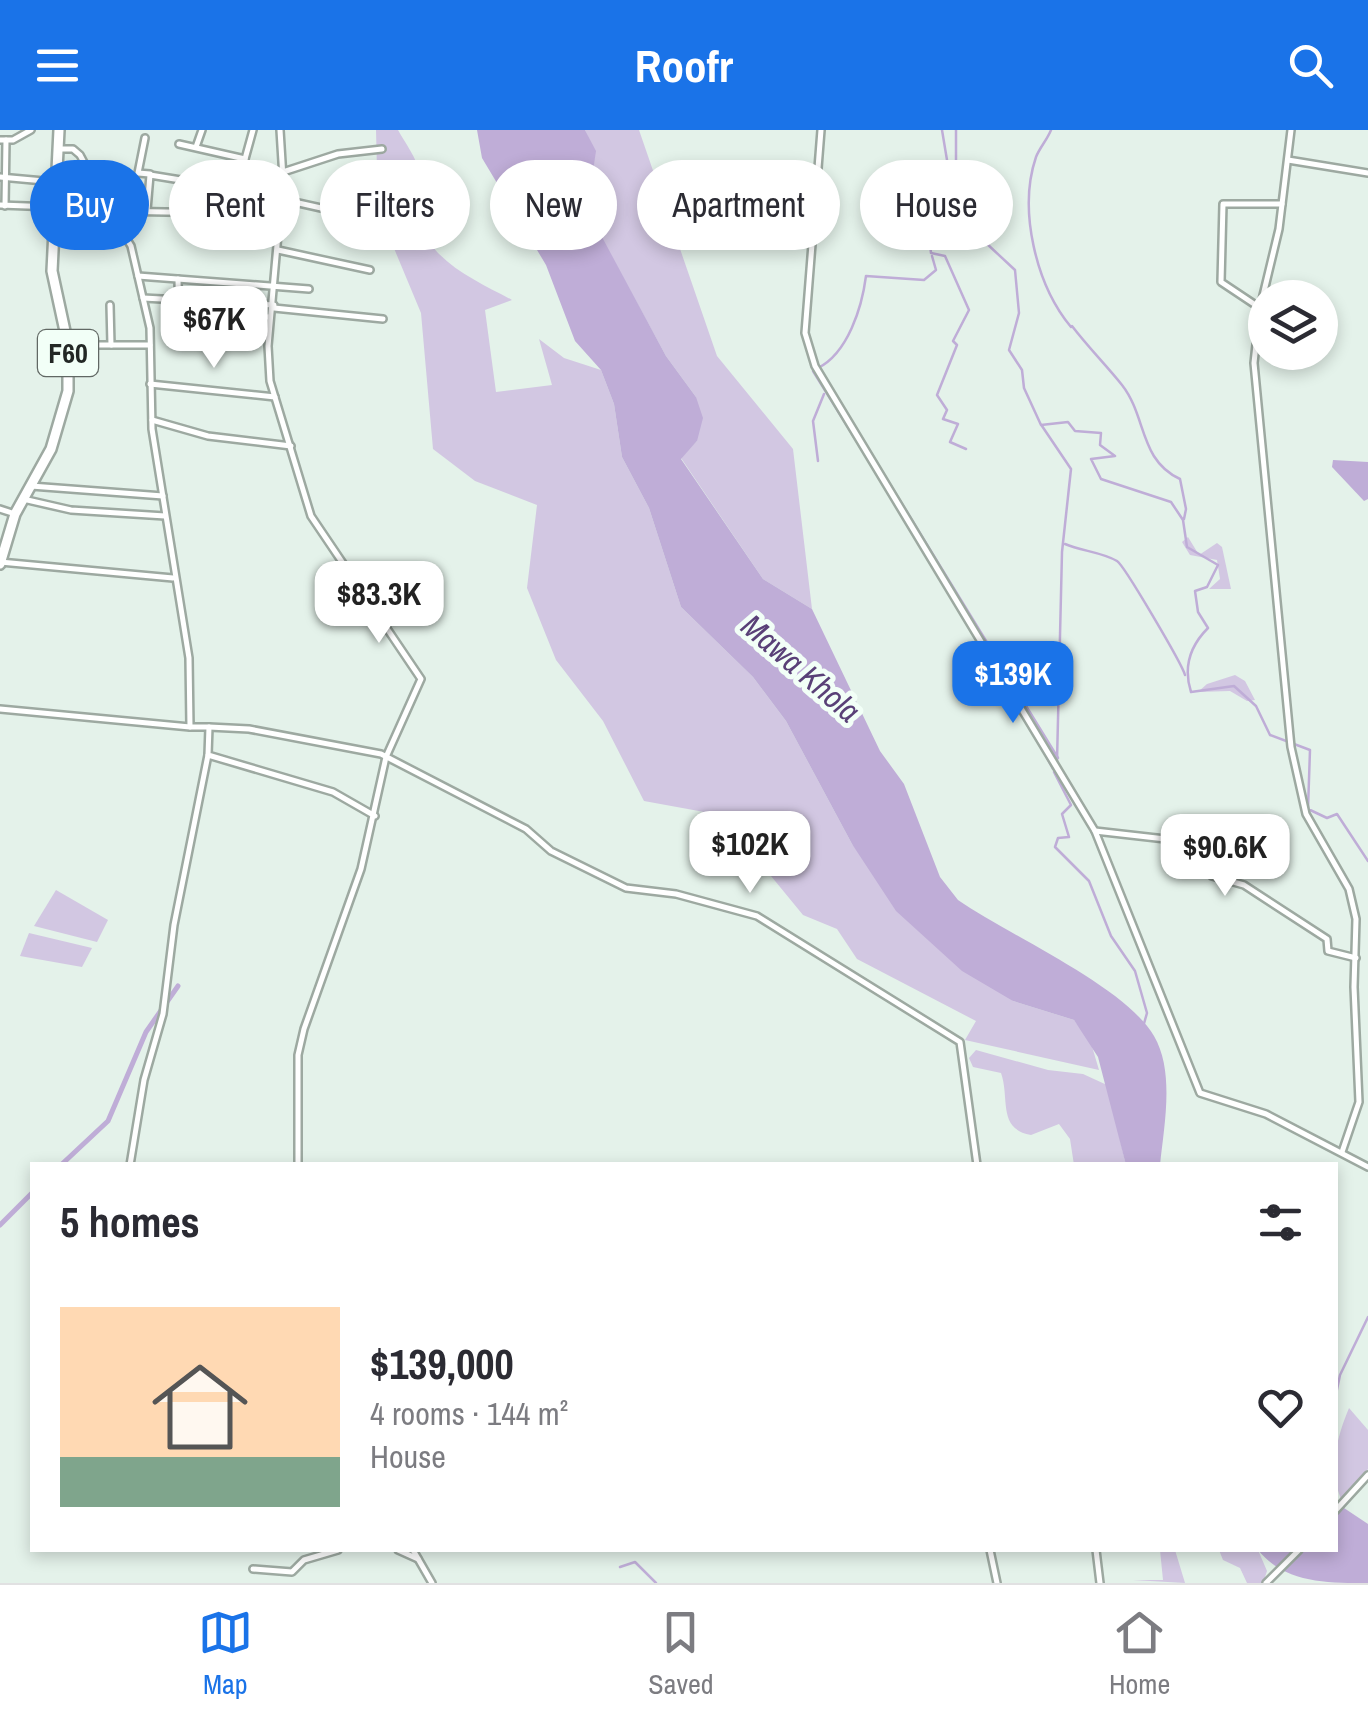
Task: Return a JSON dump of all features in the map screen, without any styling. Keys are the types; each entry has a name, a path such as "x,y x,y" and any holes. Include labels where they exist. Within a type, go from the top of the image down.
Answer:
{"main road":[{"name":"F60","path":"56,160 59,130"},
{"name":"F60","path":"0,564 2,545 15,514 63,415 68,345 52,271 54,250"}],"street":[{"path":"30,208 2,205 2,178 3,140 31,130"},
{"path":"196,147 202,130"},
{"path":"179,144 245,159 253,130"},
{"path":"280,130 282,160"},
{"path":"820,130 805,333 814,366 1095,831 1200,1093 1266,1114 1368,1166"},
{"path":"1266,280 1282,204 1291,130"},
{"path":"145,138 138,173 169,177"},
{"path":"56,150 73,149 83,160"},
{"path":"300,166 338,154 382,149"},
{"path":"1288,160 1368,173"},
{"path":"149,183 150,174"},
{"path":"2,178 30,180"},
{"path":"1248,300 1221,282 1224,204 1282,204"},
{"path":"132,250 150,344 151,420 190,658 190,726"},
{"path":"298,1162 301,1042 376,816 386,757 421,679 311,516 275,397 268,346 278,250 370,270"},
{"path":"138,276 309,288"},
{"path":"178,279 179,330"},
{"path":"143,298 274,306 383,319"},
{"path":"110,305 110,345"},
{"path":"178,314 272,317"},
{"path":"68,345 150,344"},
{"path":"1255,370 1291,747 1306,814 1352,897 1360,1102 1342,1152"},
{"path":"150,384 275,397"},
{"path":"151,420 208,436 291,446"},
{"path":"31,486 163,496"},
{"path":"23,500 71,510 166,516"},
{"path":"0,509 15,514"},
{"path":"0,564 174,578"},
{"path":"0,709 249,729 386,757 526,829 551,851 626,888 676,894 756,916 960,1042 977,1162"},
{"path":"131,1162 208,756 209,727"},
{"path":"208,756 333,792 376,816"},
{"path":"1095,831 1183,841 1212,876 1244,885 1327,939 1328,951 1356,958"},
{"path":"1338,1508 1368,1475"},
{"path":"254,1569 292,1572 304,1560 331,1552"},
{"path":"402,1552 419,1560"},
{"path":"414,1552 432,1583"},
{"path":"990,1552 997,1583"},
{"path":"1096,1552 1100,1583"},
{"path":"1266,1583 1296,1552"}],"shaded area":[{"path":"376,130 398,130 415,160 377,160"},
{"path":"585,130 639,130 649,160 637,160 637,250 680,250 717,356 793,449 812,609 763,579 681,458 697,441 696,397 666,356 608,250 617,250 617,160 594,160 595,151"},
{"path":"395,250 436,250 470,278 512,300 485,310 496,392 552,385 539,339 564,358 601,370 614,404 622,457 649,508 681,607 753,677 786,721 852,844 1013,1001 1074,1020 1091,1043 1099,1070 965,1040 976,1021 857,959 837,929 803,915 771,876 748,820 644,801 603,721 556,660 527,588 537,505 475,481 433,449 421,313"},
{"path":"1188,537 1199,555 1217,543 1222,547 1231,589 1209,589 1220,579 1217,560 1190,555 1182,542"},
{"path":"1235,675 1245,681 1255,700 1247,701 1230,691 1198,692 1207,684"},
{"path":"56,890 108,920 97,942 34,926"},
{"path":"29,933 92,948 82,967 20,956"},
{"path":"976,1050 1048,1070 1083,1074 1107,1085 1125,1162 1074,1162 1070,1139 1059,1124 1031,1135 1020,1132 1009,1119 1001,1073 973,1067 969,1058"},
{"path":"1349,1408 1368,1430 1368,1469 1341,1499 1338,1444"},
{"path":"1160,1552 1176,1552 1185,1583 1133,1580 1163,1580"},
{"path":"1220,1552 1259,1552 1267,1571 1263,1583 1247,1583 1240,1568 1223,1560"}],"water":[{"path":"477,130 585,130 596,151 595,160 490,160 490,171 482,158"},
{"name":"Mawa Khola","path":"537,250 609,250 666,356 696,397 703,418 697,441 681,459 763,579 812,609 880,751 904,784 940,877 958,900 1092,980 1139,1017 1154,1036 1166,1082 1160,1162 1125,1162 1098,1057 1074,1020 1013,1001 962,971 896,911 852,844 786,721 753,677 681,607 649,508 622,457 614,404 601,370 575,341"},
{"path":"1333,460 1368,462 1368,499 1364,501 1332,467"},
{"path":"1338,1504 1368,1524 1368,1583 1307,1579 1269,1561 1260,1552 1338,1552"}],"waterway":[{"path":"942,130 950,178 929,235 931,253 945,256 969,310 953,341 957,345 937,395 947,410 943,419 958,424 950,442 966,449"},
{"path":"956,130 956,168 989,211 986,243 1015,270 1019,313 1009,350 1022,370 1024,388 1041,425 1068,422 1075,431 1101,433 1100,445 1115,456 1091,459 1101,479 1171,502 1183,520 1187,547 1218,565 1207,587 1195,591 1198,612 1208,628 1190,657 1191,692 1234,686 1256,706 1270,735 1310,750 1308,809 1327,818 1337,814 1368,861"},
{"path":"1051,130 1036,157 1031,178 1030,223 1048,290 1071,327"},
{"path":"818,368 838,352 845,340 857,315 866,276 924,280 936,270 932,256"},
{"path":"1072,326 1130,397 1157,461 1180,479 1184,519"},
{"path":"813,371 864,453"},
{"path":"818,461 813,421 824,394"},
{"path":"840,403 1058,758"},
{"path":"1042,426 1071,469 1062,552 1057,761"},
{"path":"1065,544 1117,561 1185,675"},
{"path":"948,592 1034,735"},
{"path":"1041,746 1053,769"},
{"path":"1054,772 1071,805 1062,814 1069,837 1058,838 1055,847 1089,881 1111,936 1135,971 1147,1013 1143,1027"},
{"path":"64,1162 108,1121 146,1032 178,986"},
{"path":"0,1225 30,1195"},
{"path":"1338,1385 1368,1317"},
{"path":"620,1567 635,1562 656,1583"}]}
